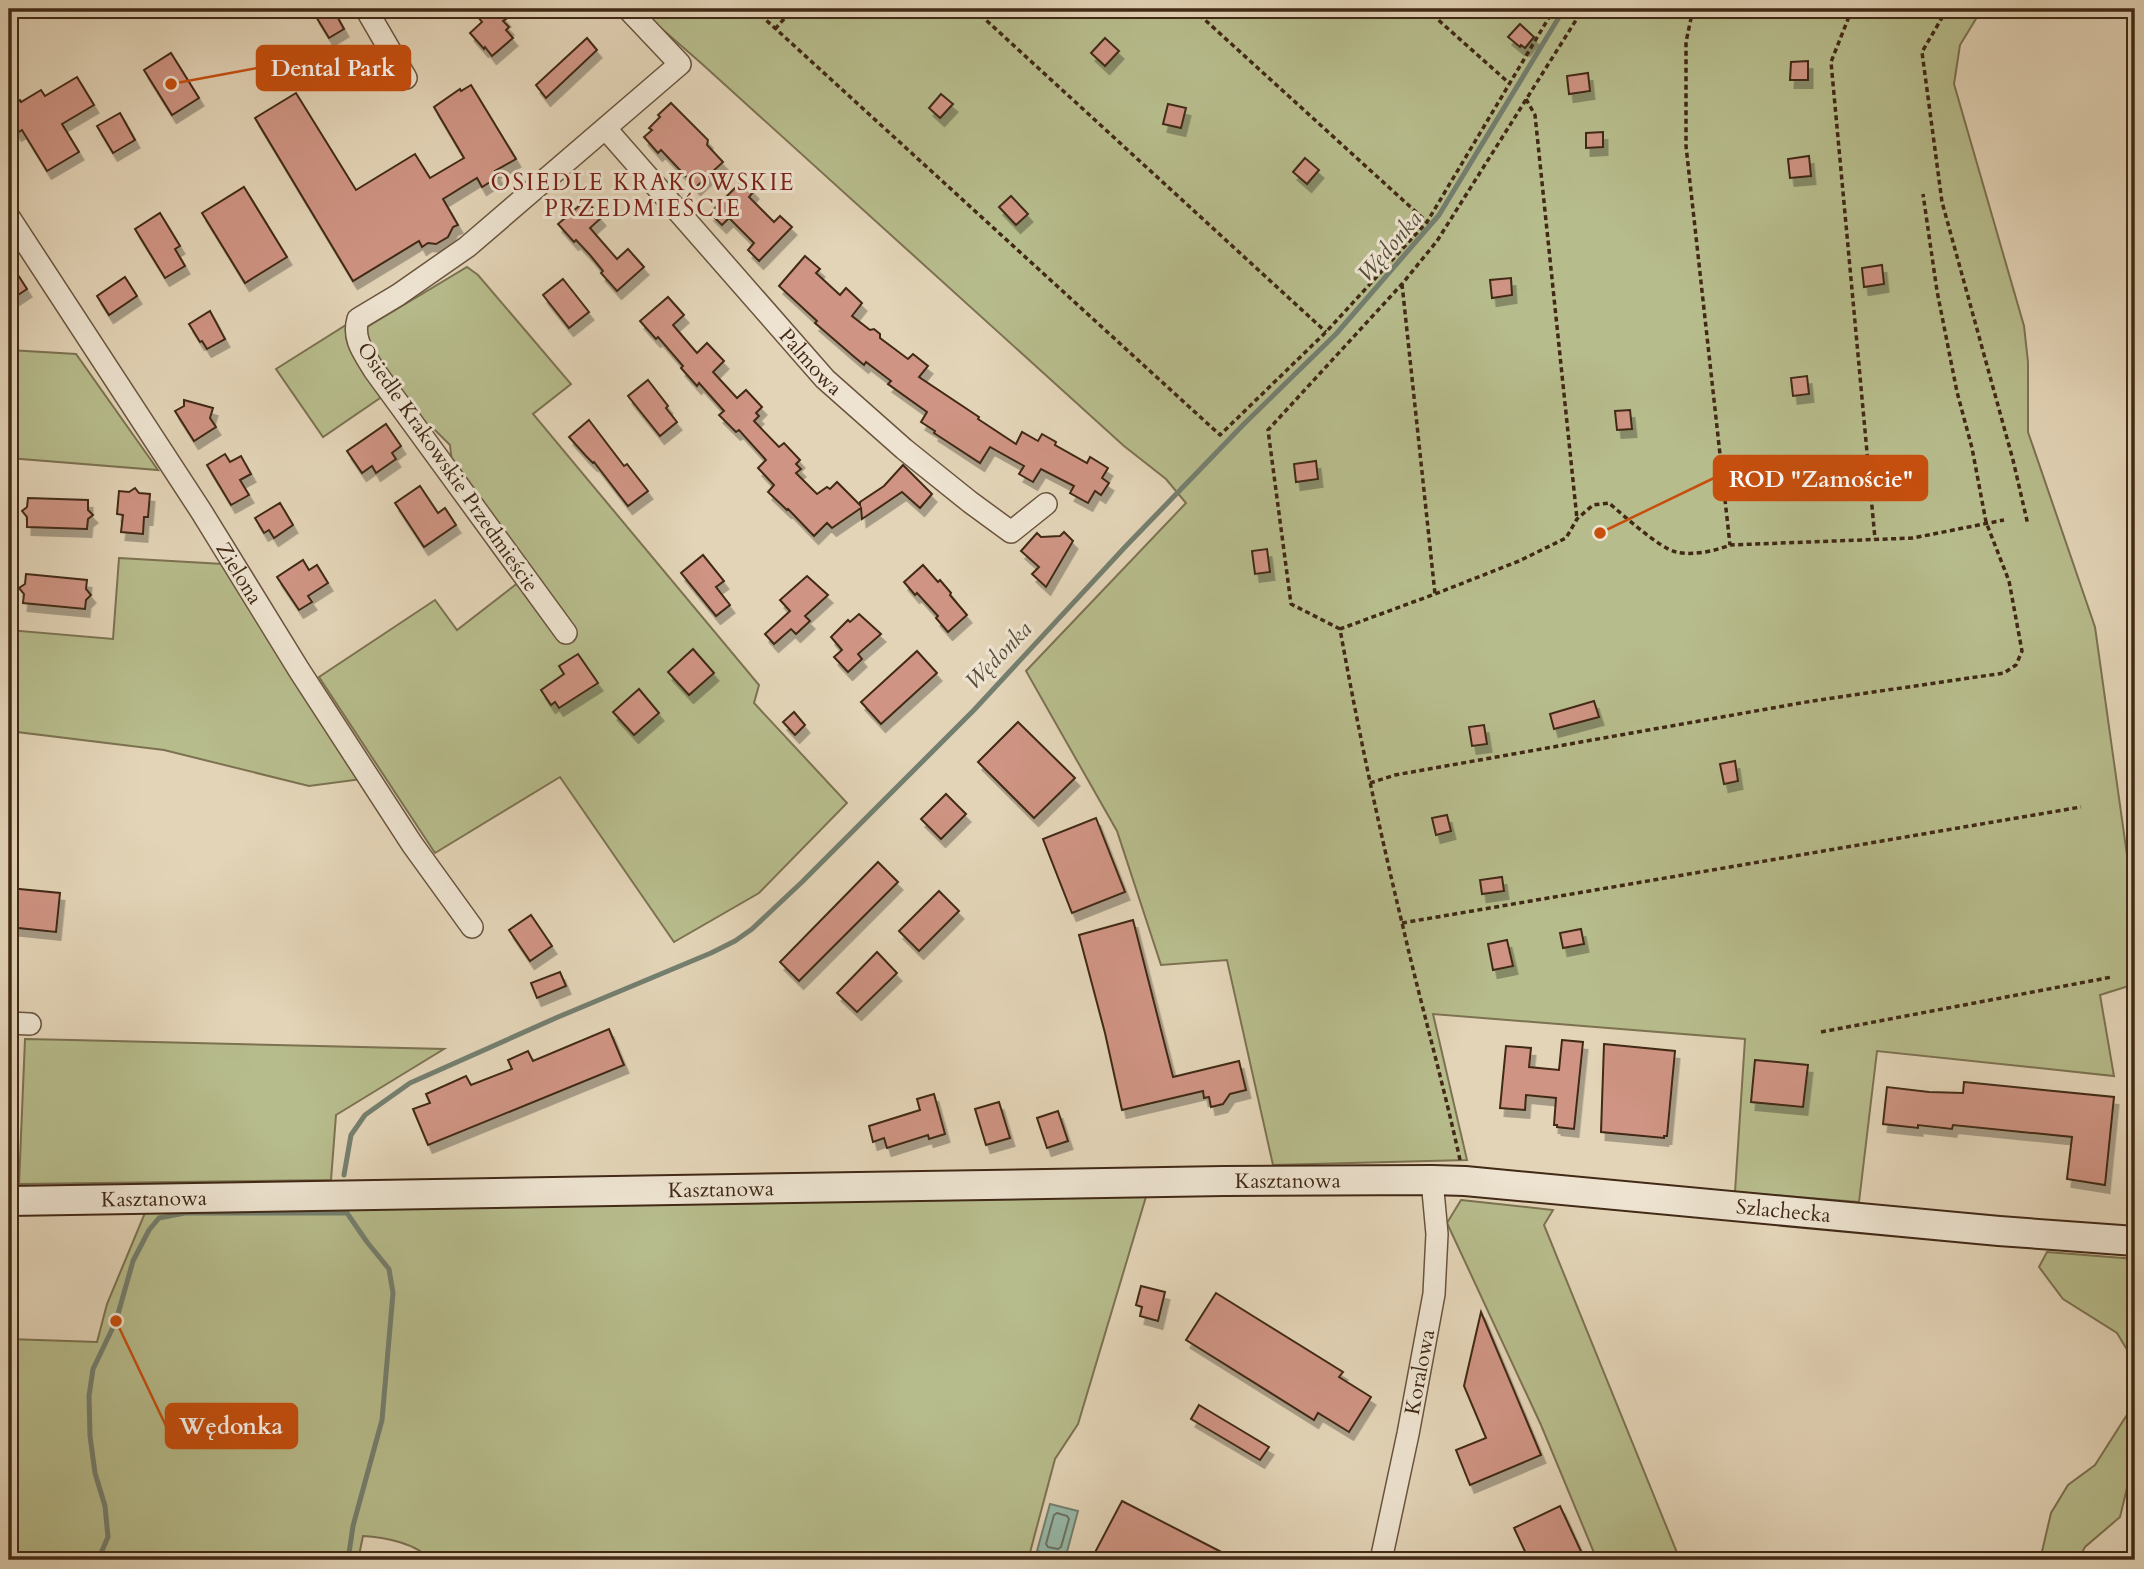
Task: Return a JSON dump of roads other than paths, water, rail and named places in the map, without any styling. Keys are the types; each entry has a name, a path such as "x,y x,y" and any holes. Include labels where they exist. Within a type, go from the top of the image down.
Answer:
{"street":[{"path":"366,9 406,78"},
{"name":"Osiedle Krakowskie Przedmieście","path":"566,633 374,370 356,341 355,329 358,319 467,247 680,64 628,9"},
{"name":"Palmowa","path":"606,129 825,379 904,449 1012,533 1046,504"},
{"name":"Zielona","path":"9,217 201,511 299,670 412,844 472,927"},
{"name":"Szlachecka","path":"1432,1180 2135,1241"},
{"name":"Kasztanowa","path":"9,1201 1212,1181 1432,1180"},
{"name":"Koralowa","path":"1381,1560 1434,1294 1437,1234 1432,1180"}],"water":[{"path":"1050,1504 1078,1511 1065,1559 1037,1551"}],"waterway":[{"name":"Wędonka","path":"344,1175 351,1135 365,1115 410,1083 735,941 752,929 802,882 974,710 1126,546 1336,334 1439,215 1564,9"},
{"name":"Wędonka","path":"98,1560 108,1537 105,1506 95,1473 90,1436 89,1396 93,1369 116,1321 133,1261 149,1230 159,1218 185,1213 347,1213 389,1269 393,1293 382,1420 353,1526 348,1560"}],"place":[{"name":"Dental Park","path":"171,84"},
{"name":"ROD \"Zamoście\"","path":"1600,533"},
{"name":"Wędonka","path":"116,1321"}],"district":[{"name":"OSIEDLE KRAKOWSKIE PRZEDMIEŚCIE","path":"643,195"}]}
